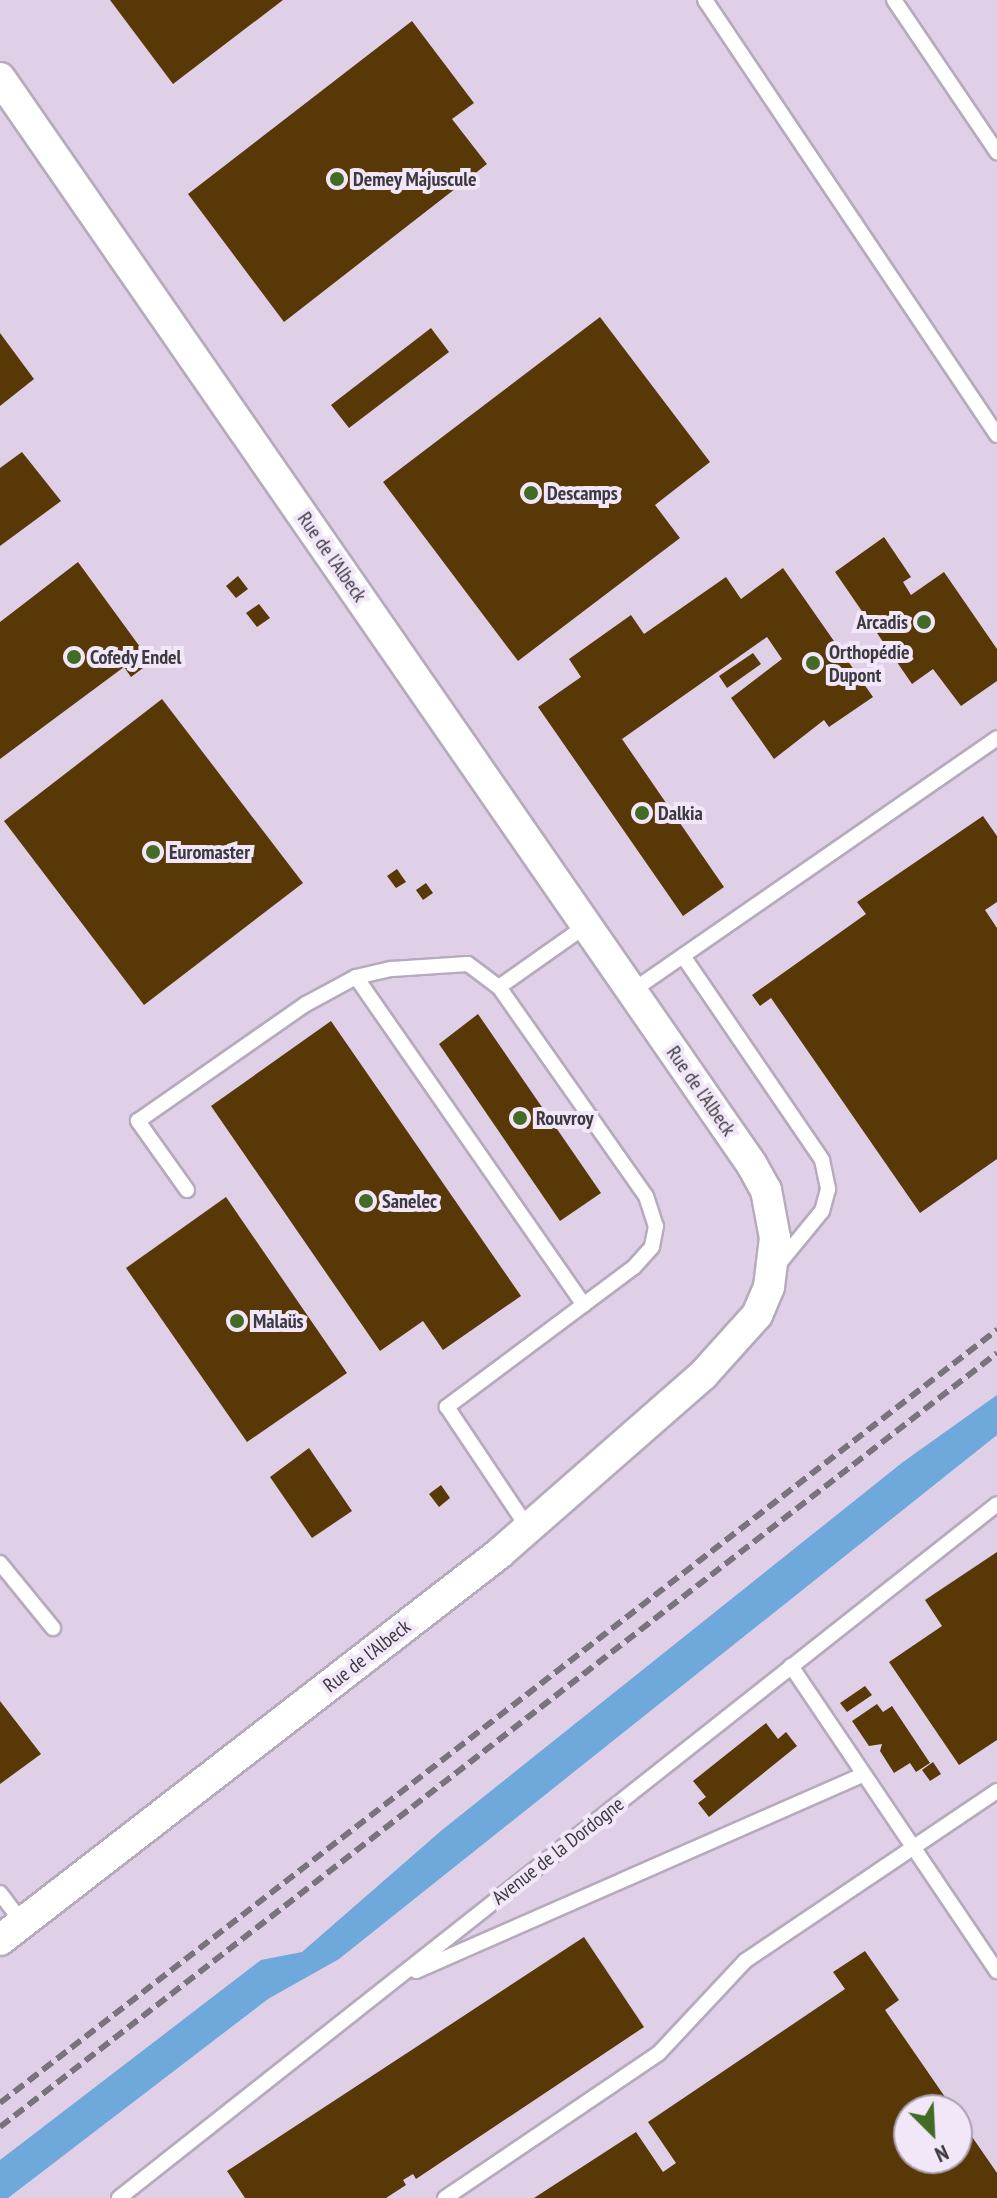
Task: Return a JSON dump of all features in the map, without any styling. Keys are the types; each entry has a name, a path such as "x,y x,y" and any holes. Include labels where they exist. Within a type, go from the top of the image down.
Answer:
{"street":[{"name":"Rue de l'Albeck","path":"0,78 760,1177 774,1223 772,1272 757,1315 737,1343 528,1528 11,1931"}],"lane":[{"path":"705,0 997,435"},
{"path":"894,0 997,152"},
{"path":"632,991 997,738"},
{"path":"499,987 587,925"},
{"path":"683,956 816,1146 827,1175 822,1211 772,1272"},
{"path":"187,1190 138,1121 306,1004 356,977 468,964 499,987 655,1216 655,1236 645,1257 447,1407 528,1528"},
{"path":"356,977 584,1305"},
{"name":"Avenue de la Dordogne","path":"119,2198 997,1504"},
{"path":"0,1563 53,1628"},
{"path":"791,1666 997,1971"},
{"path":"397,1979 864,1774"},
{"path":"445,2198 636,2070 745,1961 997,1791"},
{"path":"0,1893 11,1931"}],"shaded area":[{"path":"0,0 997,0 997,2198 0,2198"}],"water":[{"path":"997,1395 997,1435 339,1959 268,1999 8,2198 0,2198 0,2160 261,1960 302,1952 442,1830 903,1462"}],"building":[{"path":"110,0 283,0 173,84"},
{"name":"Demey Majuscule","path":"412,21 474,103 452,119 487,164 284,322 188,194"},
{"name":"Descamps","path":"600,317 710,462 655,505 680,538 518,661 383,482"},
{"path":"431,328 449,352 349,428 331,405"},
{"path":"0,333 34,379 0,406"},
{"path":"22,452 61,501 0,546 0,468"},
{"name":"Arcadis","path":"884,537 911,577 903,582 911,595 944,572 997,649 997,681 961,706 933,669 912,684 835,572"},
{"name":"Cofedy Endel","path":"78,562 151,662 131,677 124,667 0,759 0,622"},
{"path":"783,568 873,697 829,727 824,720 774,759 731,698 782,659 767,637 622,739 724,887 683,916 538,707 581,677 569,659 631,615 644,634 726,577 741,599"},
{"path":"238,576 248,589 236,598 226,586"},
{"path":"259,604 270,618 257,627 246,613"},
{"path":"753,653 761,664 727,688 719,676"},
{"name":"Euromaster","path":"162,699 303,883 144,1005 4,821"},
{"path":"983,816 997,836 997,902 985,910 997,928 997,1159 920,1213 771,998 760,1006 752,995 866,914 857,902"},
{"path":"397,869 406,882 396,888 387,876"},
{"path":"426,883 433,893 423,900 416,890"},
{"name":"Rouvroy","path":"478,1014 601,1193 560,1221 439,1044"},
{"name":"Sanelec","path":"331,1021 521,1296 443,1350 423,1321 380,1351 211,1106"},
{"name":"Malaüs","path":"226,1197 347,1373 247,1442 126,1268"},
{"path":"309,1448 352,1511 312,1538 270,1477"},
{"path":"441,1485 450,1498 439,1507 429,1494"},
{"path":"997,1552 997,1740 959,1765 889,1662 942,1626 925,1600"},
{"path":"865,1686 872,1695 847,1712 840,1703"},
{"path":"0,1701 41,1754 0,1784"},
{"path":"877,1704 883,1712 892,1706 930,1763 916,1772 910,1763 894,1773 880,1751 882,1744 869,1746 852,1721"},
{"path":"766,1723 778,1739 786,1732 797,1746 709,1817 698,1803 706,1797 693,1781"},
{"path":"933,1762 941,1774 930,1781 922,1770"},
{"path":"584,1937 644,2027 416,2179 413,2174 403,2180 406,2185 386,2198 245,2198 227,2171"},
{"path":"865,1951 899,2000 885,2010 943,2094 893,2094 893,2174 973,2174 973,2138 997,2173 997,2198 534,2198 636,2132 663,2172 676,2163 648,2122 845,1989 833,1972"}],"railway":[{"path":"0,2103 997,1330"},
{"path":"0,2127 997,1353"}],"place":[{"name":"Demey Majuscule","path":"337,179"},
{"name":"Descamps","path":"531,493"},
{"name":"Arcadis","path":"924,622"},
{"name":"Cofedy Endel","path":"74,657"},
{"name":"Orthopédie Dupont","path":"813,663"},
{"name":"Dalkia","path":"642,813"},
{"name":"Euromaster","path":"153,852"},
{"name":"Rouvroy","path":"520,1118"},
{"name":"Sanelec","path":"366,1201"},
{"name":"Malaüs","path":"237,1321"}]}
